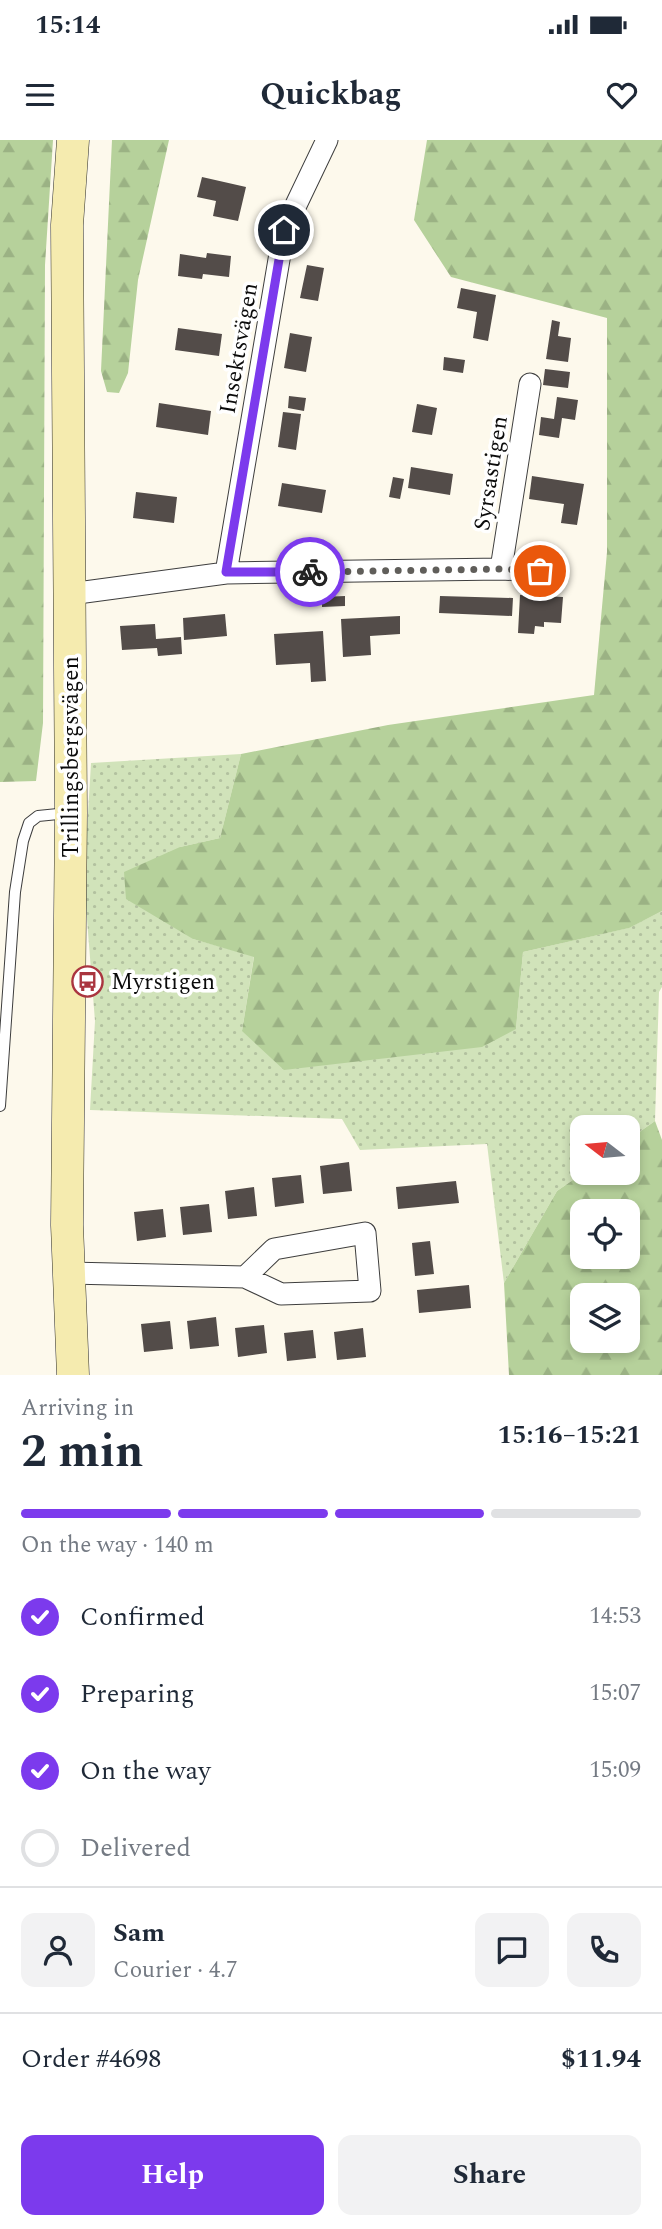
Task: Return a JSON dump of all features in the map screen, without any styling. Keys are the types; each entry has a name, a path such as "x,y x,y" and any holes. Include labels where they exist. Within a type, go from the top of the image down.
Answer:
{"street":[{"name":"Trillingsbergsvägen","path":"73,140 67,225 71,813 67,1226 73,1375"},
{"name":"Insektsvägen","path":"226,572 284,230 327,140"},
{"name":"Syrsastigen","path":"501,569 530,384"},
{"path":"70,594 226,572 501,569 540,571"},
{"path":"69,1273 245,1276 281,1294 370,1291 365,1234 274,1249 245,1276"}],"lane":[{"path":"0,1107 15,892 23,841 29,823 38,816 71,813"},
{"path":"0,1006 8,996"}],"green space":[{"path":"0,140 53,140 45,265 43,723 36,781 0,782"},
{"path":"112,140 169,140 138,280 128,373 119,393 107,392 101,371"},
{"path":"427,140 662,140 662,911 629,928 523,952 516,1029 482,1047 284,1070 242,1031 254,957 193,939 126,899 124,872 180,847 220,838 241,754 388,725 594,695 607,552 607,318 451,277 414,220"},
{"path":"241,754 220,838 180,847 193,939 254,956 242,1031 516,1029 523,952 628,928 662,911 662,987 659,992 655,1121 640,1132 640,1115 570,1115 570,1182 557,1191 504,1283 487,1144 360,1150 342,1119 90,1110 95,1021 84,881 91,763"},
{"path":"655,1121 662,1140 662,1375 509,1375 504,1283 557,1191 570,1182 570,1185 640,1185 640,1132"}],"building":[{"path":"202,177 246,187 238,221 213,216 216,201 197,197"},
{"path":"207,253 231,256 229,277 203,274 202,279 178,276 180,254 206,258"},
{"path":"307,265 324,268 318,301 300,298"},
{"path":"461,288 496,295 488,341 473,338 477,312 457,308"},
{"path":"552,320 560,322 558,336 571,338 568,362 546,359"},
{"path":"178,328 222,334 219,356 175,350"},
{"path":"290,333 312,337 306,372 284,368"},
{"path":"444,357 465,360 463,373 443,370"},
{"path":"545,369 570,372 568,388 543,385"},
{"path":"289,396 306,398 304,411 288,408"},
{"path":"557,397 578,400 575,420 562,418 559,438 539,435 541,417 554,419"},
{"path":"159,403 211,411 208,435 156,427"},
{"path":"417,404 437,408 432,435 412,432"},
{"path":"283,412 301,414 296,450 278,447"},
{"path":"411,467 453,474 450,495 408,488"},
{"path":"532,476 584,484 577,525 561,523 564,504 529,499"},
{"path":"393,477 404,479 400,499 389,497"},
{"path":"282,483 326,490 322,513 278,506"},
{"path":"136,492 177,497 174,523 133,518"},
{"path":"520,595 563,597 561,623 544,622 544,627 535,626 534,634 518,633"},
{"path":"345,596 345,606 322,607 322,597"},
{"path":"440,596 513,598 512,616 439,613"},
{"path":"225,614 227,636 184,640 183,618"},
{"path":"400,616 400,634 370,636 371,655 343,657 341,619"},
{"path":"155,624 156,639 181,637 182,654 158,656 157,648 122,650 120,626"},
{"path":"323,631 326,681 311,682 310,663 276,665 274,634"},
{"path":"349,1162 352,1191 323,1194 320,1166"},
{"path":"301,1175 304,1203 275,1207 272,1178"},
{"path":"456,1181 459,1203 398,1209 396,1187"},
{"path":"254,1187 257,1216 228,1219 225,1191"},
{"path":"209,1204 212,1232 183,1235 180,1207"},
{"path":"163,1209 166,1237 137,1241 134,1212"},
{"path":"430,1241 434,1274 415,1276 412,1243"},
{"path":"469,1285 471,1308 419,1313 417,1290"},
{"path":"216,1317 219,1346 190,1349 187,1321"},
{"path":"170,1321 173,1349 144,1352 141,1324"},
{"path":"264,1325 267,1353 238,1357 235,1328"},
{"path":"363,1328 366,1357 337,1360 334,1332"},
{"path":"313,1330 316,1358 287,1361 284,1333"}],"way so far":[{"path":"310,572 501,569 540,571"}],"place":[{"name":"Myrstigen","path":"88,981"}],"route":[{"path":"284,230 226,572 310,572"}]}
